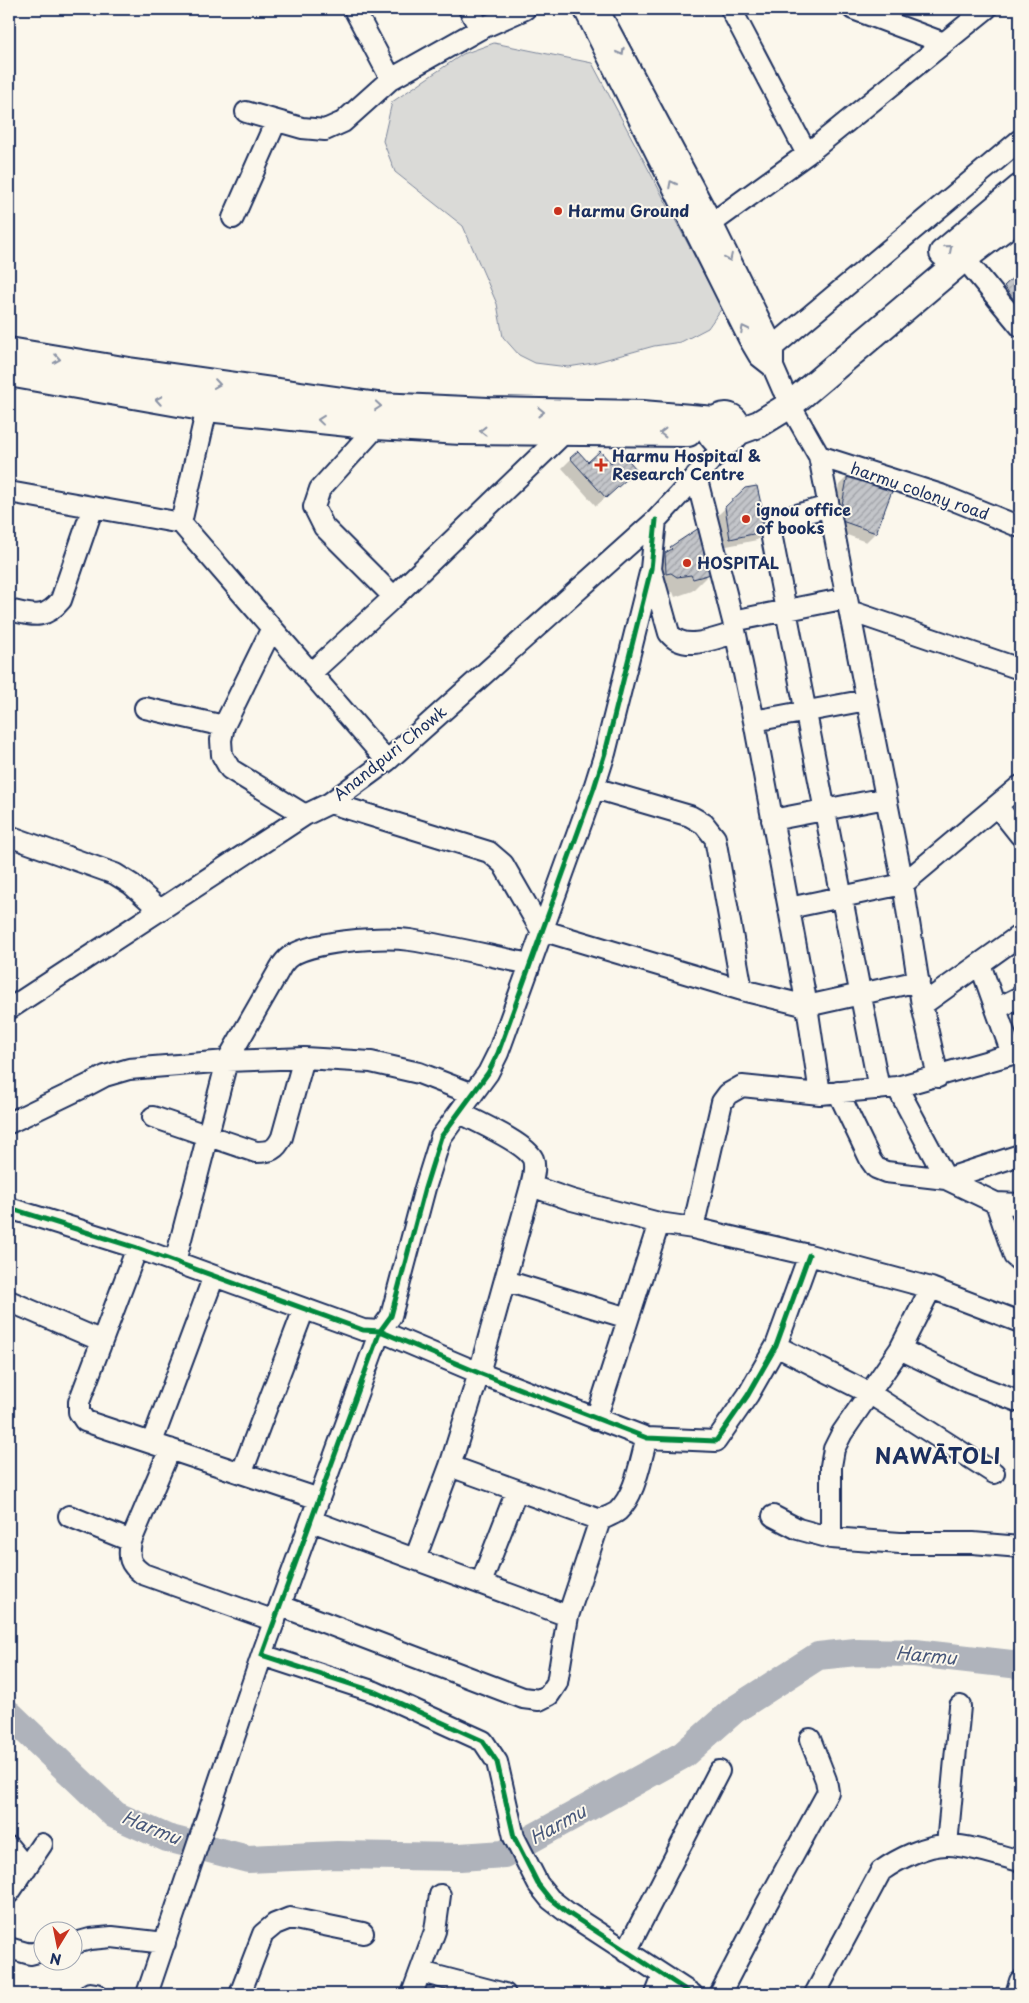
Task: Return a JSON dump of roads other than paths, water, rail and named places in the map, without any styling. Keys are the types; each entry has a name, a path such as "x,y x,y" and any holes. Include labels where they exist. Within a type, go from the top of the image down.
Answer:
{"main road":[{"path":"9,373 207,408 377,426 462,431 566,431 725,430 759,424 776,373 1020,188"},
{"path":"776,373 964,258 1020,216"},
{"path":"9,351 139,372 378,406 488,411 642,414 725,430"}],"street":[{"path":"354,9 391,79"},
{"path":"469,9 480,28"},
{"path":"246,112 302,128 325,130 343,122 391,79 480,28 525,9"},
{"path":"731,9 807,154"},
{"path":"853,9 944,43"},
{"path":"712,223 807,154 986,9"},
{"path":"593,10 712,223 776,373"},
{"path":"593,10 819,456 903,884 922,1005 938,1077"},
{"path":"234,218 276,121"},
{"path":"776,373 1020,140"},
{"path":"964,258 1020,326"},
{"path":"181,523 207,408"},
{"path":"377,426 320,489 314,507 324,527 394,597"},
{"name":"Anandpuri Chowk","path":"9,1009 304,815 330,803 387,761 656,520 696,476 725,430"},
{"path":"311,673 394,597 566,431"},
{"name":"harmu colony road","path":"819,456 941,495 1020,527"},
{"path":"696,476 734,627 754,721 807,1006 829,1093 876,1168 886,1172 946,1178 996,1203 1020,1204"},
{"path":"9,492 181,523 387,761"},
{"path":"829,506 776,521 770,533 860,994 888,1088 946,1178"},
{"path":"9,610 39,616 52,611 61,600 93,507"},
{"path":"147,1994 262,1655 380,1331 391,1316 427,1179 441,1136 488,1073 498,1052 594,788 606,753 651,569 656,520"},
{"path":"651,569 669,633 675,641 687,644 786,611 849,605 1020,669"},
{"path":"272,628 224,726 221,740 222,755 230,769 304,815"},
{"path":"754,721 867,700"},
{"path":"145,708 224,726"},
{"path":"789,908 903,884 1020,786"},
{"path":"594,788 690,816 704,824 710,831 715,838 742,990"},
{"path":"772,820 886,798"},
{"path":"330,803 489,852 502,864 542,930 742,990 807,1006 919,981"},
{"path":"997,806 1020,835"},
{"path":"9,836 114,874 131,884 160,910"},
{"path":"922,1005 1020,935"},
{"path":"175,1262 227,1061 287,959 305,950 365,939 408,940 530,964"},
{"path":"693,1228 722,1102 728,1094 742,1086 829,1093 888,1088 938,1077 1016,1053 996,1009 980,964"},
{"path":"996,1009 1020,998"},
{"path":"9,1123 105,1076 121,1071 227,1061 304,1058 378,1063 419,1074 473,1094"},
{"path":"152,1117 256,1152 269,1152 278,1147 282,1137 304,1058"},
{"path":"415,1559 450,1466 479,1373 535,1172 533,1159 525,1147 460,1113"},
{"path":"946,1178 1020,1155"},
{"path":"531,1186 572,1200 659,1223 693,1228 809,1255 931,1288 1020,1322"},
{"path":"996,1203 1014,1256 1020,1261"},
{"path":"10,1211 137,1248 363,1330 380,1331 479,1373 646,1438 716,1441 748,1395 776,1346 809,1255"},
{"path":"596,1419 659,1223"},
{"path":"137,1248 79,1402 79,1412 85,1421 320,1499"},
{"path":"214,1276 131,1541 129,1555 133,1567 143,1574 278,1614 523,1698 538,1700 550,1695 556,1683 568,1616 600,1520"},
{"path":"506,1280 628,1318"},
{"path":"832,1538 832,1466 834,1449 869,1393 900,1349 931,1288"},
{"path":"9,1301 102,1341"},
{"path":"242,1472 304,1308"},
{"path":"776,1346 869,1393 994,1472"},
{"path":"900,1349 970,1383 1020,1402"},
{"path":"450,1466 600,1520 616,1513 625,1502 630,1492 646,1438"},
{"path":"481,1584 517,1490"},
{"path":"69,1516 131,1541"},
{"path":"773,1516 798,1530 832,1538 900,1543 972,1543 1020,1548"},
{"path":"312,1521 568,1616"},
{"path":"262,1655 375,1692 483,1741 497,1762 514,1837 538,1884 550,1899 626,1952 659,1985 692,1994"},
{"path":"948,1845 960,1706"},
{"path":"720,1994 828,1792 826,1780 810,1739"},
{"path":"626,1952 719,1772"},
{"path":"9,1893 42,1844"},
{"path":"815,1994 881,1871 898,1859 919,1851 948,1845 1020,1861"},
{"path":"9,1847 26,1868"},
{"path":"412,1994 435,1931 440,1895"},
{"path":"240,1994 263,1934 275,1924 290,1918 363,1933"},
{"path":"82,1942 112,1937 165,1943"},
{"path":"9,1948 32,1954"},
{"path":"421,1972 505,1994"},
{"path":"1016,1994 1020,1981"}],"waterway":[{"name":"Harmu","path":"9,1714 115,1815 167,1838 248,1859 337,1855 460,1857 504,1854 683,1755 734,1710 818,1656 856,1652 915,1653 1020,1665"}],"place":[{"name":"Harmu Ground","path":"558,211"},
{"name":"Harmu Hospital & Research Centre","path":"601,465"},
{"name":"ignou office of books","path":"746,519"},
{"name":"HOSPITAL","path":"687,563"}],"district":[{"name":"NAWĀTOLI","path":"938,1457"}]}
